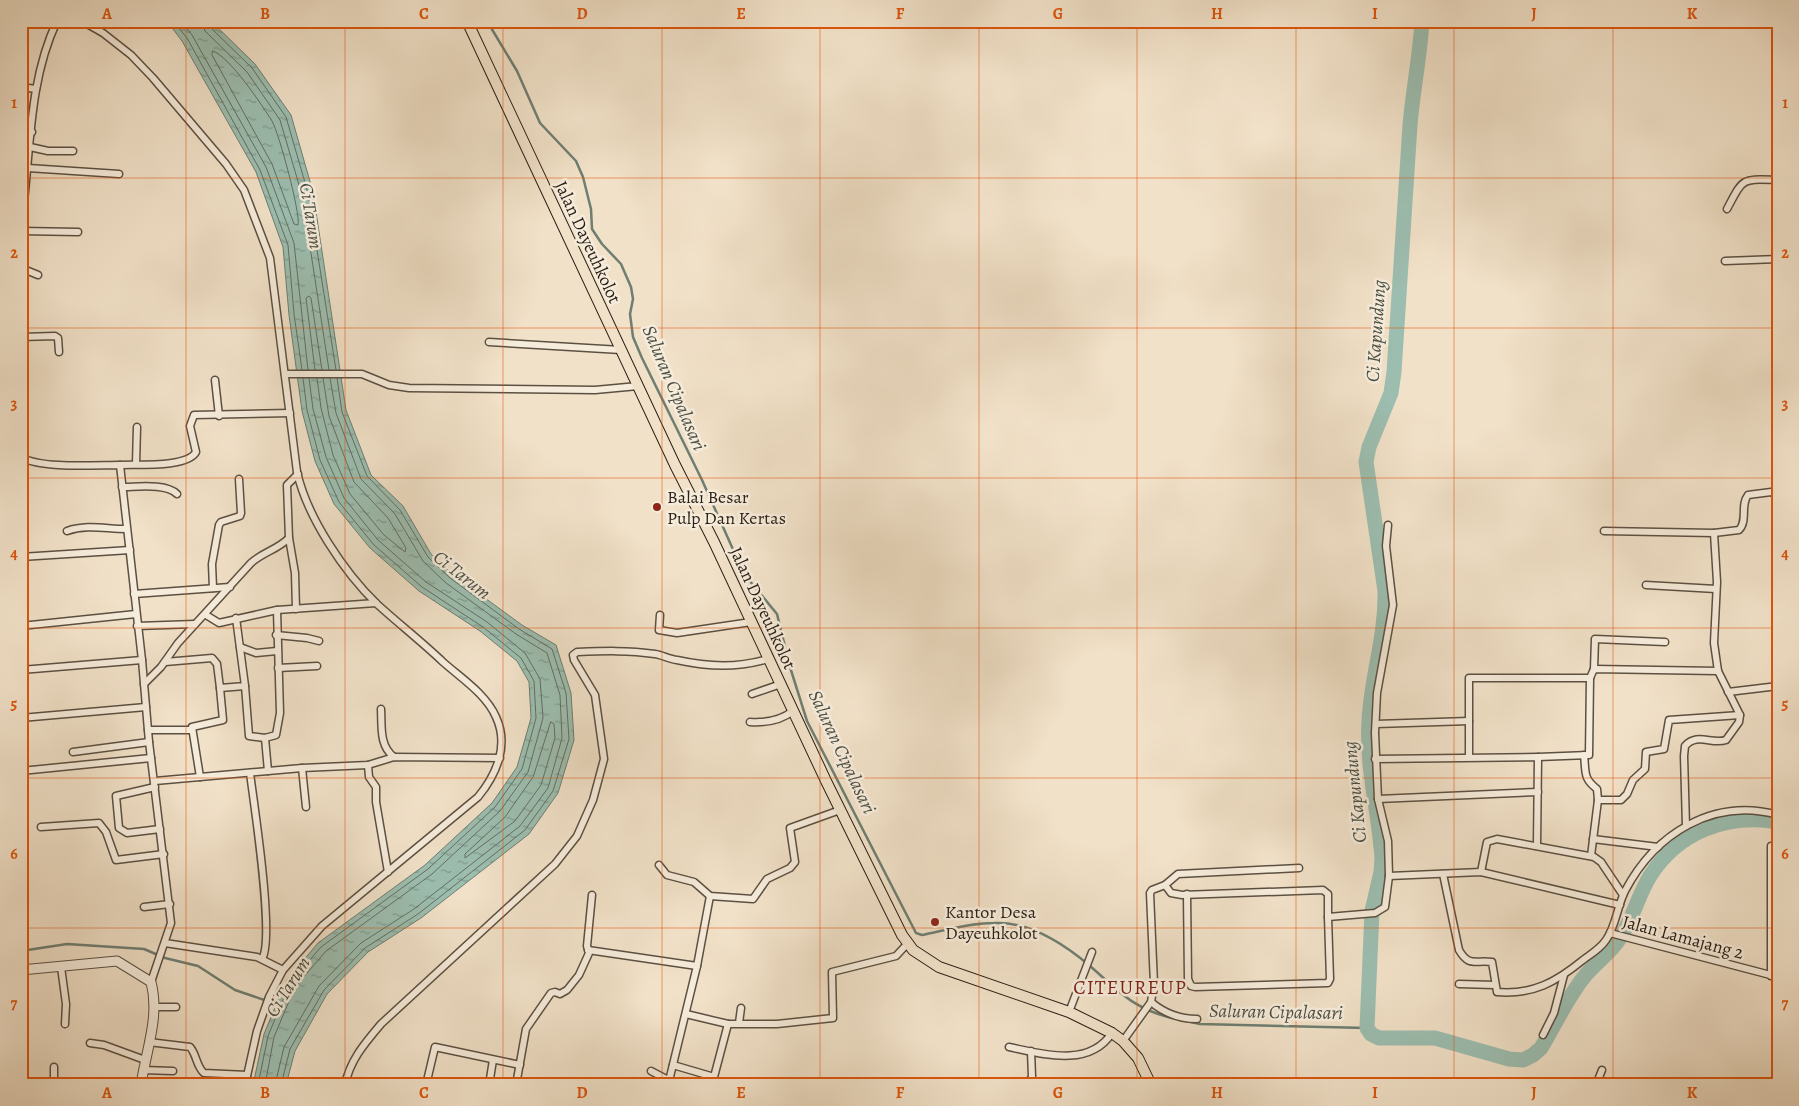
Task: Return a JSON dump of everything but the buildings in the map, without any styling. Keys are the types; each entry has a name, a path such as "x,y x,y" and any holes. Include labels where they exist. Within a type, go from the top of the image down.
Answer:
{"main road":[{"name":"Jalan Dayeuhkolot","path":"467,21 620,350 840,810 893,918 908,943 913,950 939,967 1069,1012 1112,1033 1123,1041 1138,1058 1151,1085"}],"street":[{"path":"21,226 36,89 41,66 57,21"},
{"path":"82,21 103,33 148,72 237,178 256,218 270,258 298,474 306,501 330,544 376,603 479,694 495,714 502,736 500,758 490,783 478,797 322,926 283,970 268,997 257,1031 246,1085"},
{"path":"21,88 36,89"},
{"path":"21,131 32,132"},
{"path":"30,148 48,151 73,151"},
{"path":"28,168 119,174"},
{"path":"1727,210 1741,182 1748,179 1778,180"},
{"path":"21,231 78,232"},
{"path":"1725,261 1778,259"},
{"path":"21,268 38,275"},
{"path":"21,337 55,336 59,340 59,352"},
{"path":"488,342 601,347 620,350"},
{"path":"285,374 369,376 396,387 415,388 595,390 638,386"},
{"path":"216,380 219,416"},
{"path":"21,458 30,461 60,464 120,465 178,462 191,458 196,452 190,426 194,415 219,416 290,413"},
{"path":"136,464 137,427"},
{"path":"120,465 142,660 149,742 171,923 166,943 156,964 151,982 155,1007 142,1085"},
{"path":"296,609 295,573 289,538 287,485 298,474"},
{"path":"213,588 212,564 219,525 221,522 240,516 242,513 239,479"},
{"path":"122,487 158,488 173,491 177,494"},
{"path":"1604,531 1714,533 1742,529 1745,498 1751,493 1771,492 1778,496"},
{"path":"1328,917 1375,913 1385,907 1389,876 1388,841 1378,799 1375,759 1377,693 1392,605 1386,546 1388,525"},
{"path":"66,531 100,526 108,529 126,529"},
{"path":"1686,826 1684,756 1686,746 1694,740 1702,738 1718,741 1726,740 1739,722 1740,715 1718,671 1714,643 1716,589 1714,533"},
{"path":"144,684 195,624 206,615 260,554 280,547 289,538"},
{"path":"21,558 130,550"},
{"path":"1646,585 1716,589"},
{"path":"134,594 230,587"},
{"path":"206,615 219,622 277,610 376,603"},
{"path":"236,618 245,686 248,735 251,738 265,738 276,735 280,720 276,635 277,610"},
{"path":"21,626 136,614"},
{"path":"660,615 659,630 677,633 751,622"},
{"path":"138,626 195,624"},
{"path":"276,635 307,638 319,642"},
{"path":"1375,759 1589,755 1590,678 1594,669 1595,639 1665,642"},
{"path":"240,647 256,653 277,651"},
{"path":"345,1085 350,1066 358,1051 381,1024 555,864 577,836 593,800 604,759 597,700 574,660 576,653 625,650 657,654 699,665 724,667 747,665 768,659"},
{"path":"164,662 214,659 220,688 223,720 194,725 192,730 200,777"},
{"path":"21,670 142,660"},
{"path":"278,668 317,666"},
{"path":"1594,669 1718,671"},
{"path":"1469,757 1469,678 1590,678"},
{"path":"752,694 781,684"},
{"path":"220,688 245,686"},
{"path":"1728,692 1778,686"},
{"path":"21,718 146,707"},
{"path":"381,709 384,744 387,752 394,757"},
{"path":"750,722 768,722 784,718 793,711"},
{"path":"1598,800 1621,800 1625,797 1633,780 1645,769 1646,752 1664,749 1669,720 1740,715"},
{"path":"1376,724 1469,721"},
{"path":"148,730 192,730"},
{"path":"265,738 268,772"},
{"path":"73,752 149,742"},
{"path":"1584,755 1585,776 1589,784 1597,789 1598,800 1591,856"},
{"path":"160,829 127,833 119,828 116,796 155,784 200,777 302,768 368,765 394,757 500,758"},
{"path":"1537,846 1538,757"},
{"path":"21,771 151,758"},
{"path":"368,765 369,777 376,787 376,802 388,872"},
{"path":"302,768 306,807"},
{"path":"250,773 264,897 267,946 262,959"},
{"path":"1378,799 1538,792"},
{"path":"1443,874 1459,950 1469,962 1492,962 1495,985 1498,992 1526,990 1554,982 1600,947 1612,934 1623,895 1642,864 1658,847 1686,826 1718,813 1736,809 1759,810 1778,815"},
{"path":"659,865 667,875 694,882 710,896 754,898 767,879 790,868 794,862 790,828 840,810"},
{"path":"41,827 99,823 106,832 116,860 164,854"},
{"path":"1481,872 1487,842 1497,839 1591,856 1600,862 1623,895"},
{"path":"1593,839 1658,847"},
{"path":"1771,846 1774,904 1774,976"},
{"path":"1123,1041 1150,1003 1154,984 1150,893 1152,890 1165,886 1178,874 1299,868"},
{"path":"1389,876 1481,872 1620,905"},
{"path":"1165,886 1175,895 1187,894 1323,890 1328,894 1330,979 1328,983 1194,988 1188,979 1187,894"},
{"path":"516,1085 522,1041 530,1021 551,993 560,994 567,990 579,975 588,957 592,895"},
{"path":"651,1071 669,1083 697,966 710,896"},
{"path":"144,907 170,904"},
{"name":"Jalan Lamajang 2","path":"1612,934 1774,976"},
{"path":"166,943 262,959 283,970"},
{"path":"686,1014 728,1024 776,1024 833,1018 832,972 896,956 908,943"},
{"path":"588,950 697,966"},
{"path":"1069,1012 1092,952"},
{"path":"21,970 117,961 151,982"},
{"path":"61,967 66,1004 65,1024"},
{"path":"1543,1035 1554,1013 1564,975"},
{"path":"1459,984 1495,985"},
{"path":"1150,1003 1175,1016 1197,1019"},
{"path":"155,1007 176,1007"},
{"path":"738,1023 741,1008"},
{"path":"673,1065 714,1077 728,1024"},
{"path":"1009,1047 1065,1057 1076,1056 1103,1044 1112,1033"},
{"path":"149,1042 190,1047 194,1051 197,1063 204,1073 247,1075"},
{"path":"90,1043 104,1045 145,1060"},
{"path":"426,1085 434,1048 520,1065"},
{"path":"1020,1085 1032,1077 1031,1051"},
{"path":"490,1085 493,1060"},
{"path":"54,1068 54,1085"},
{"path":"143,1070 173,1072"},
{"path":"1596,1085 1602,1070"}],"water":[{"name":"Ci Tarum","path":"167,21 211,21 255,64 291,115 313,192 346,410 371,475 403,506 431,554 452,574 522,625 556,645 571,693 574,740 558,793 529,834 421,918 368,952 327,994 295,1051 286,1085 253,1085 264,1034 286,981 318,943 425,865 492,803 517,767 531,718 529,682 517,661 480,631 419,591 370,548 334,504 315,461 302,411 289,315 283,247 256,172 182,41"}],"waterway":[{"name":"Saluran Cipalasari","path":"487,21 517,71 540,123 576,161 583,177 591,209 592,229 602,244 621,264 631,287 633,299 630,314 633,337 642,358 702,480 744,574 777,614 790,667 807,721 916,933 922,935 985,923 1007,923 1033,930 1069,950 1128,999 1149,1011 1176,1019"},
{"name":"Ci Kapundung","path":"1422,21 1410,125 1394,372 1391,393 1369,447 1366,462 1385,591 1383,625 1372,689 1369,721 1369,756 1382,859 1372,911 1367,1028 1371,1034 1379,1038 1435,1038 1509,1059 1523,1060 1533,1055 1541,1048 1578,985 1588,972 1608,953 1625,931 1642,891 1661,861 1689,837 1705,829 1740,820 1778,822"},
{"name":"Ci Tarum","path":"21,951 67,944 144,949 165,958 198,966 235,990 279,1005"},
{"name":"Saluran Cipalasari","path":"1186,1021 1200,1024 1367,1028"}],"place":[{"name":"Balai Besar Pulp Dan Kertas","path":"657,507"},
{"name":"Kantor Desa Dayeuhkolot","path":"935,922"}],"district":[{"name":"CITEUREUP","path":"1130,987"}]}
